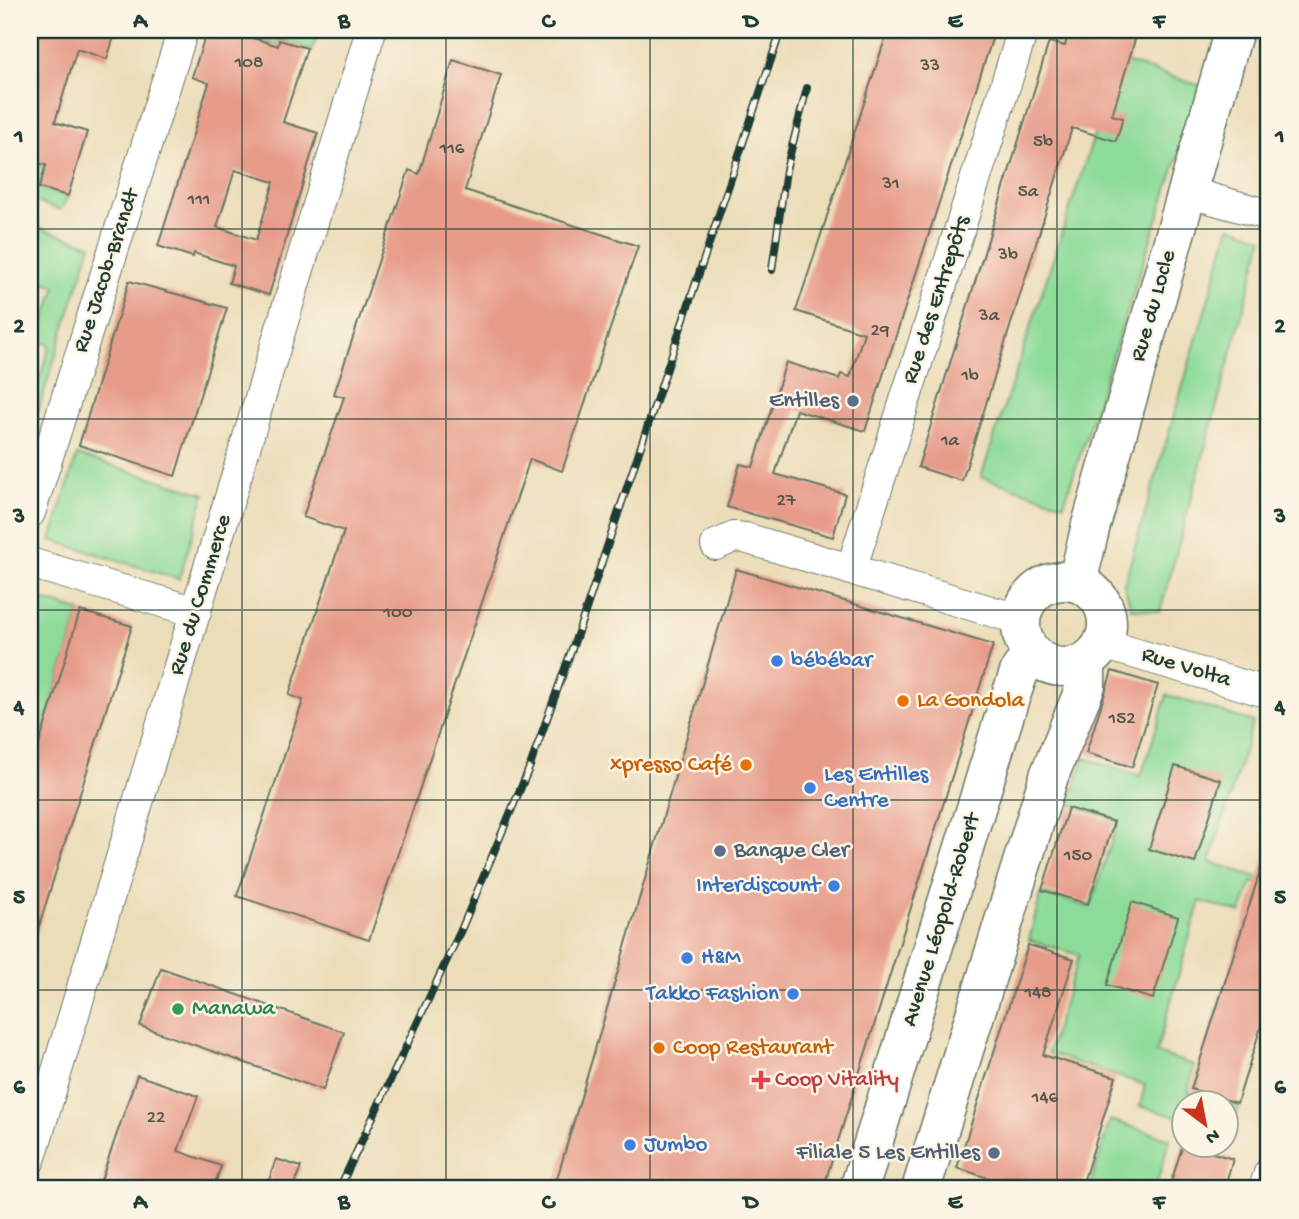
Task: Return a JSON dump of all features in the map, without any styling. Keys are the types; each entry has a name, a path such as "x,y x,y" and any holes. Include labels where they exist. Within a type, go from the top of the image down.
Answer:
{"main road":[{"name":"Rue du Locle","path":"1077,583 1091,525 1234,30"},
{"path":"921,1189 1049,776 1086,685 1094,653 1107,634 1106,612 1096,594 1077,583 1066,581 1045,585 1028,600 1027,637 1052,666 1063,668 1094,653"},
{"name":"Avenue Léopold-Robert","path":"862,1182 1020,670 1027,637"},
{"path":"862,1182 915,1189"}],"street":[{"name":"Rue Jacob-Brandt","path":"30,513 183,30"},
{"name":"Rue du Commerce","path":"30,1160 371,30"},
{"name":"Rue des Entrepôts","path":"851,570 1023,30"},
{"path":"1188,192 1269,215"},
{"path":"716,544 734,537 745,538 851,570 1027,637"},
{"path":"30,563 196,612"},
{"name":"Rue Volta","path":"1094,653 1269,693"},
{"path":"1264,1189 1269,1173"}],"green space":[{"path":"240,30 319,30 312,50 280,40 278,46 238,33"},
{"path":"1119,60 1201,86 1064,504 981,477"},
{"path":"30,161 49,167 43,173 39,188 68,196 61,210 30,200"},
{"path":"30,225 91,245 30,436 30,412 50,345 38,341 56,286 30,277"},
{"path":"1230,226 1263,238 1160,612 1131,608 1124,584"},
{"path":"77,455 205,494 179,579 51,540"},
{"path":"30,596 80,611 30,774 30,681 40,646 30,643"},
{"path":"1167,695 1253,722 1210,862 1269,881 1269,887 1252,882 1241,913 1200,901 1156,1053 1194,1065 1188,1090 1170,1090 1170,1115 1140,1106 1145,1085 1048,1053 1079,955 1029,940 1041,893 1090,907 1118,821 1069,804 1084,758 1141,776"},
{"path":"1110,1120 1170,1139 1155,1189 1089,1189"}],"building":[{"path":"30,30 116,30 107,59 77,49 55,122 87,132 68,196 39,188 46,165 30,161"},
{"path":"207,30 240,30 238,33 278,46 279,40 307,48 283,122 318,133 269,295 229,283 234,266 194,253 193,257 158,246 209,83 192,77","holes":["235,170 274,182 256,240 217,227"]},
{"path":"888,30 995,30 865,431 796,410 775,474 845,494 833,537 727,507 740,464 753,467 786,362 839,379 841,374 850,377 864,333 796,311"},
{"path":"1069,30 1138,30 1112,115 1123,118 1116,141 1072,128 962,481 918,467 1049,42 1065,46"},
{"path":"453,60 501,75 465,190 638,246 562,471 530,459 369,940 237,896 303,700 289,695 344,531 303,517 344,397 334,394 409,170 419,174"},
{"path":"129,281 227,308 175,476 79,445"},
{"name":"Les Entilles Centre","path":"736,569 993,645 823,1189 554,1189"},
{"path":"80,611 132,626 35,939 30,938 30,774"},
{"path":"1112,671 1158,685 1132,767 1086,753"},
{"path":"1175,766 1221,780 1195,863 1149,849"},
{"path":"1068,808 1114,822 1088,904 1042,890"},
{"path":"1265,856 1269,857 1269,1001 1240,1093 1240,1090 1191,1089"},
{"path":"1132,902 1178,917 1153,999 1107,985"},
{"path":"1028,945 1074,959 1043,1055 1116,1077 1081,1189 1023,1189 957,1168"},
{"path":"161,968 344,1032 323,1090 140,1026"},
{"path":"137,1075 198,1096 178,1151 221,1166 213,1189 98,1189"},
{"path":"276,1159 301,1167 293,1189 266,1189"},
{"path":"1178,1160 1233,1160 1224,1189 1169,1189"}],"railway":[{"path":"339,1189 461,930 530,766 583,618 781,30"},
{"path":"772,270 786,170 807,88"}],"place":[{"name":"Entilles","path":"853,401"},
{"name":"bébébar","path":"777,661"},
{"name":"La Gondola","path":"903,701"},
{"name":"xpresso Café","path":"746,765"},
{"name":"Les Entilles Centre","path":"810,788"},
{"name":"Banque Cler","path":"720,851"},
{"name":"Interdiscount","path":"834,886"},
{"name":"H&M","path":"687,958"},
{"name":"Takko Fashion","path":"793,994"},
{"name":"Manawa","path":"178,1009"},
{"name":"Coop Restaurant","path":"659,1048"},
{"name":"Coop Vitality","path":"761,1080"},
{"name":"Jumbo","path":"630,1145"},
{"name":"Filiale 5 Les Entilles","path":"994,1153"}]}
